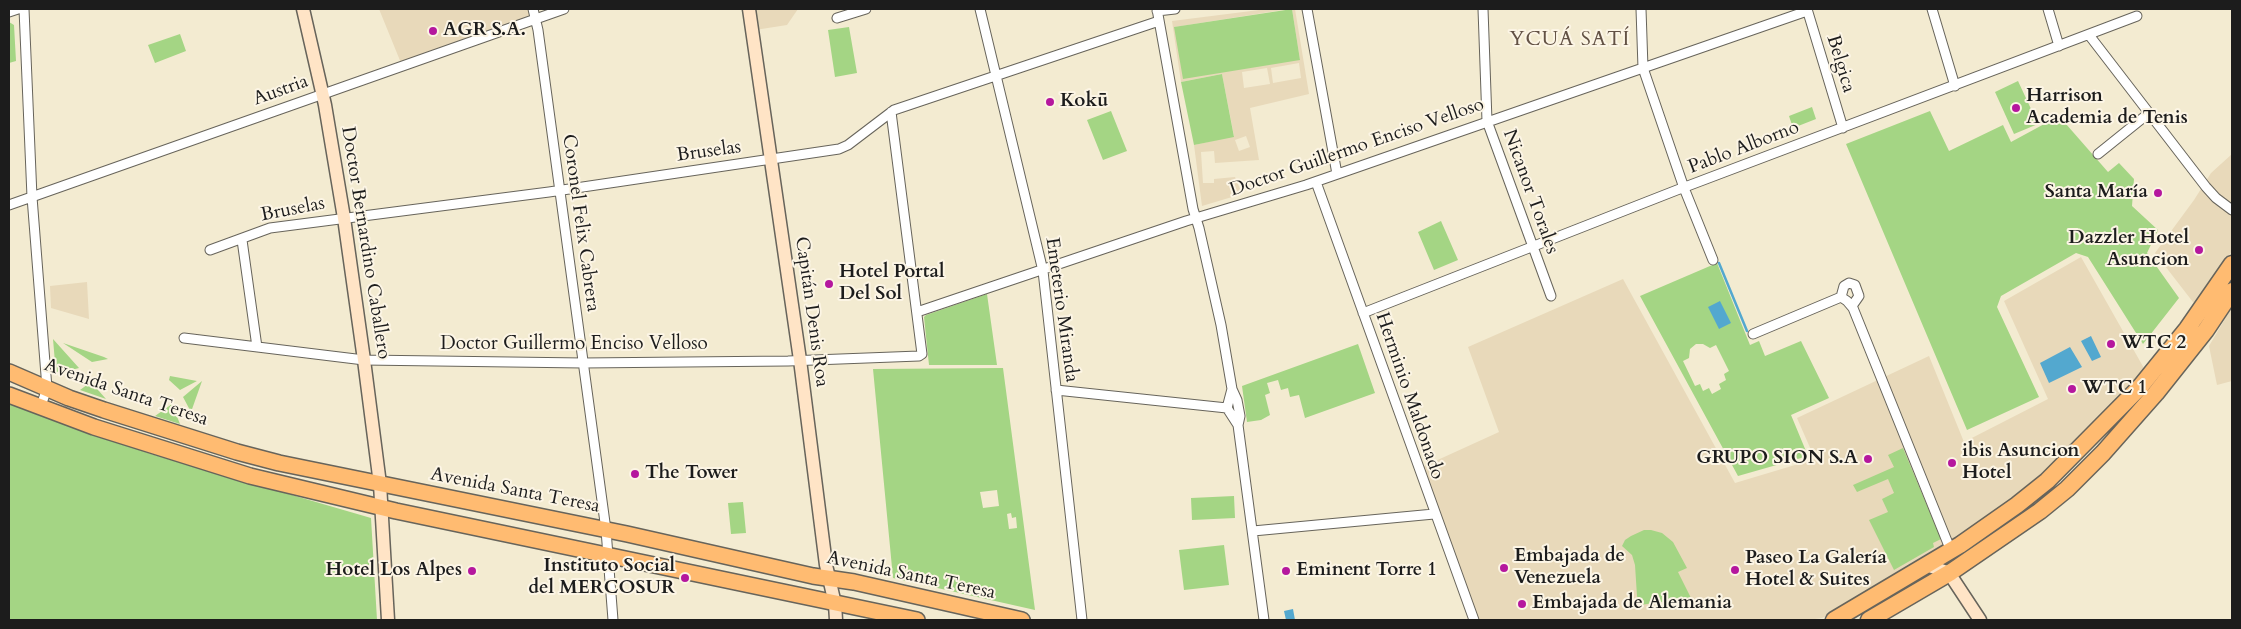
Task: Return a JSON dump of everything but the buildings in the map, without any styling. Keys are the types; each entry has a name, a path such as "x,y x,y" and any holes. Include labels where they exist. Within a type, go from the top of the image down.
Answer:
{"highway":[{"path":"1834,620 1951,551 2036,490 2100,429 2140,387 2202,309 2232,264"},
{"path":"1869,620 1953,578 2053,500 2103,453 2156,393 2206,330 2232,291"},
{"path":"2053,500 2062,477 2092,448 2100,429"}],"main road":[{"name":"Avenida Santa Teresa","path":"9,372 104,410 237,452 380,484 854,582 1022,620"},
{"path":"9,394 94,427 217,467 382,508 917,620"}],"street":[{"path":"9,12 18,9"},
{"path":"24,9 32,197 47,388 41,406"},
{"name":"Doctor Bernardino Caballero","path":"304,9 322,94 344,218 364,360 380,484 388,620"},
{"name":"Coronel Felix Cabrera","path":"533,9 606,530 613,620"},
{"name":"Austria","path":"9,205 564,9"},
{"name":"Capitán Denis Roa","path":"749,9 800,360 828,578 835,604 836,620"},
{"path":"837,18 866,9"},
{"name":"Emeterio Miranda","path":"980,9 1043,271 1082,620"},
{"path":"1175,9 1157,10 1196,219 1221,325 1232,389 1239,408 1238,425 1264,620"},
{"path":"1308,9 1337,174"},
{"name":"Nicanor Torales","path":"1483,9 1487,121 1551,296"},
{"path":"1641,9 1643,68 1684,188 1713,260"},
{"path":"1932,9 1955,86"},
{"path":"2048,9 2059,46"},
{"name":"Doctor Guillermo Enciso Velloso","path":"917,312 1196,219 1316,182 1807,10"},
{"name":"Belgica","path":"1807,10 1843,128"},
{"name":"Pablo Alborno","path":"1363,314 1684,188 2137,16"},
{"name":"Bruselas","path":"210,250 242,240 270,228 559,190 839,149 848,145 891,112 1159,21"},
{"path":"2089,35 2216,198 2232,210"},
{"name":"Doctor Guillermo Enciso Velloso","path":"184,338 364,360 583,363 800,360 919,356 922,354 891,112"},
{"path":"2098,154 2149,113"},
{"name":"Herminio Maldonado","path":"1316,182 1434,514 1474,620"},
{"name":"Bruselas","path":"242,240 257,347"},
{"path":"1841,298 1844,286 1850,283 1855,285 1859,296 1856,303 1852,306"},
{"path":"1841,298 1852,306 1951,551"},
{"path":"1753,334 1841,298"},
{"path":"1232,389 1227,408 1238,425"},
{"path":"1056,390 1227,408"},
{"path":"1253,531 1434,514"},
{"path":"1927,565 1953,578 1980,620"}],"shaded area":[{"path":"379,9 530,9 532,17 401,63"},
{"path":"745,9 798,9 787,25 755,30"},
{"path":"1267,9 1289,9 1175,27 1300,60 1292,9 1295,9 1309,94 1250,108 1259,160 1215,163 1214,151 1201,152 1203,183 1214,183 1214,179 1235,177 1242,194 1202,206 1194,145 1234,136 1222,74 1181,82 1172,21","holes":["1299,63 1301,78 1273,83 1271,68","1267,68 1270,84 1244,88 1242,72","1246,136 1250,147 1239,151 1235,140"]},
{"path":"2232,154 2232,251 2196,306 2155,253 2194,200 2211,173"},
{"path":"2081,257 2145,370 2071,449 2006,504 1977,526 1836,612 1822,618 1808,620 1475,620 1420,468 1499,432 1468,347 1623,279 1735,483 1815,459 1797,418 1929,356 1964,442 2048,399 2004,301"},
{"path":"87,282 89,319 51,308 50,286"},
{"path":"2232,307 2232,381 2217,385 2209,346"}],"green space":[{"path":"1292,9 1300,60 1183,79 1174,27"},
{"path":"9,22 14,25 16,61 9,63"},
{"path":"849,27 857,73 835,77 828,30"},
{"path":"180,34 186,51 155,63 148,45"},
{"path":"1222,74 1234,137 1194,145 1181,82"},
{"name":"Harrison Academia de Tenis","path":"2018,81 2038,124 2014,134 1995,92"},
{"path":"1812,107 1816,119 1793,128 1789,116"},
{"path":"1111,111 1127,151 1103,160 1087,120"},
{"path":"1930,111 1949,151 2003,125 2011,142 2059,116 2108,172 2119,163 2134,179 2132,206 2158,230 2147,253 2179,298 2143,344 2088,257 2076,253 2001,296 1997,307 2039,397 1967,430 1846,144"},
{"path":"1441,221 1458,260 1434,270 1418,232"},
{"path":"1717,263 1750,345 1759,341 1765,356 1801,341 1829,398 1791,415 1808,456 1738,476 1640,296","holes":["1696,344 1703,344 1710,348 1716,345 1729,371 1724,374 1726,380 1719,384 1721,389 1712,394 1709,388 1703,391 1700,384 1695,386 1683,361 1689,358 1690,349"]},
{"path":"987,294 997,365 929,365 924,317"},
{"path":"53,339 79,368 56,374"},
{"path":"63,343 104,357 108,359 92,362"},
{"path":"1358,344 1375,393 1305,418 1299,395 1290,397 1288,388 1281,390 1278,380 1267,383 1270,393 1265,395 1270,415 1261,420 1247,422 1242,386"},
{"path":"1003,368 1035,610 893,578 873,369","holes":["997,490 999,506 983,508 980,492","1011,513 1012,518 1016,517 1017,528 1009,529 1007,514"]},
{"path":"170,376 197,381 180,390 169,380"},
{"path":"202,381 191,412 183,397"},
{"path":"91,382 106,399 80,390"},
{"path":"9,404 151,454 371,518 377,620 9,620"},
{"path":"172,404 180,424 155,416"},
{"path":"1903,448 1941,539 1933,543 1934,547 1894,570 1869,520 1888,512 1882,499 1894,493 1888,479 1857,492 1853,485 1894,467 1888,455"},
{"path":"1234,496 1235,518 1192,520 1191,498"},
{"path":"743,502 746,533 731,534 728,503"},
{"path":"1644,530 1662,533 1673,542 1687,568 1678,572 1691,598 1640,605 1637,596 1635,565 1632,555 1622,546 1625,540"},
{"path":"1224,545 1229,585 1184,590 1179,550"}],"water":[{"path":"1720,301 1731,323 1719,329 1708,307"},
{"path":"2091,336 2101,357 2092,361 2081,341"},
{"path":"2070,347 2082,367 2049,383 2040,363"},
{"path":"1293,609 1295,620 1286,620 1284,611"}],"waterway":[{"path":"1719,263 1747,331"}],"place":[{"name":"AGR S.A.","path":"433,31"},
{"name":"Kokū","path":"1050,102"},
{"name":"Harrison Academia de Tenis","path":"2016,108"},
{"name":"Santa María","path":"2158,193"},
{"name":"Dazzler Hotel Asuncion","path":"2199,250"},
{"name":"Hotel Portal Del Sol","path":"829,284"},
{"name":"WTC 2","path":"2111,344"},
{"name":"WTC 1","path":"2072,389"},
{"name":"GRUPO SION S.A","path":"1868,459"},
{"name":"ibis Asuncion Hotel","path":"1952,463"},
{"name":"The Tower","path":"635,474"},
{"name":"Embajada de Venezuela","path":"1504,568"},
{"name":"Paseo La Galería Hotel & Suites","path":"1735,570"},
{"name":"Hotel Los Alpes","path":"472,571"},
{"name":"Eminent Torre 1","path":"1286,571"},
{"name":"Instituto Social del MERCOSUR","path":"685,578"},
{"name":"Embajada de Alemania","path":"1522,604"}],"district":[{"name":"YCUÁ SATÍ","path":"1570,40"}]}
